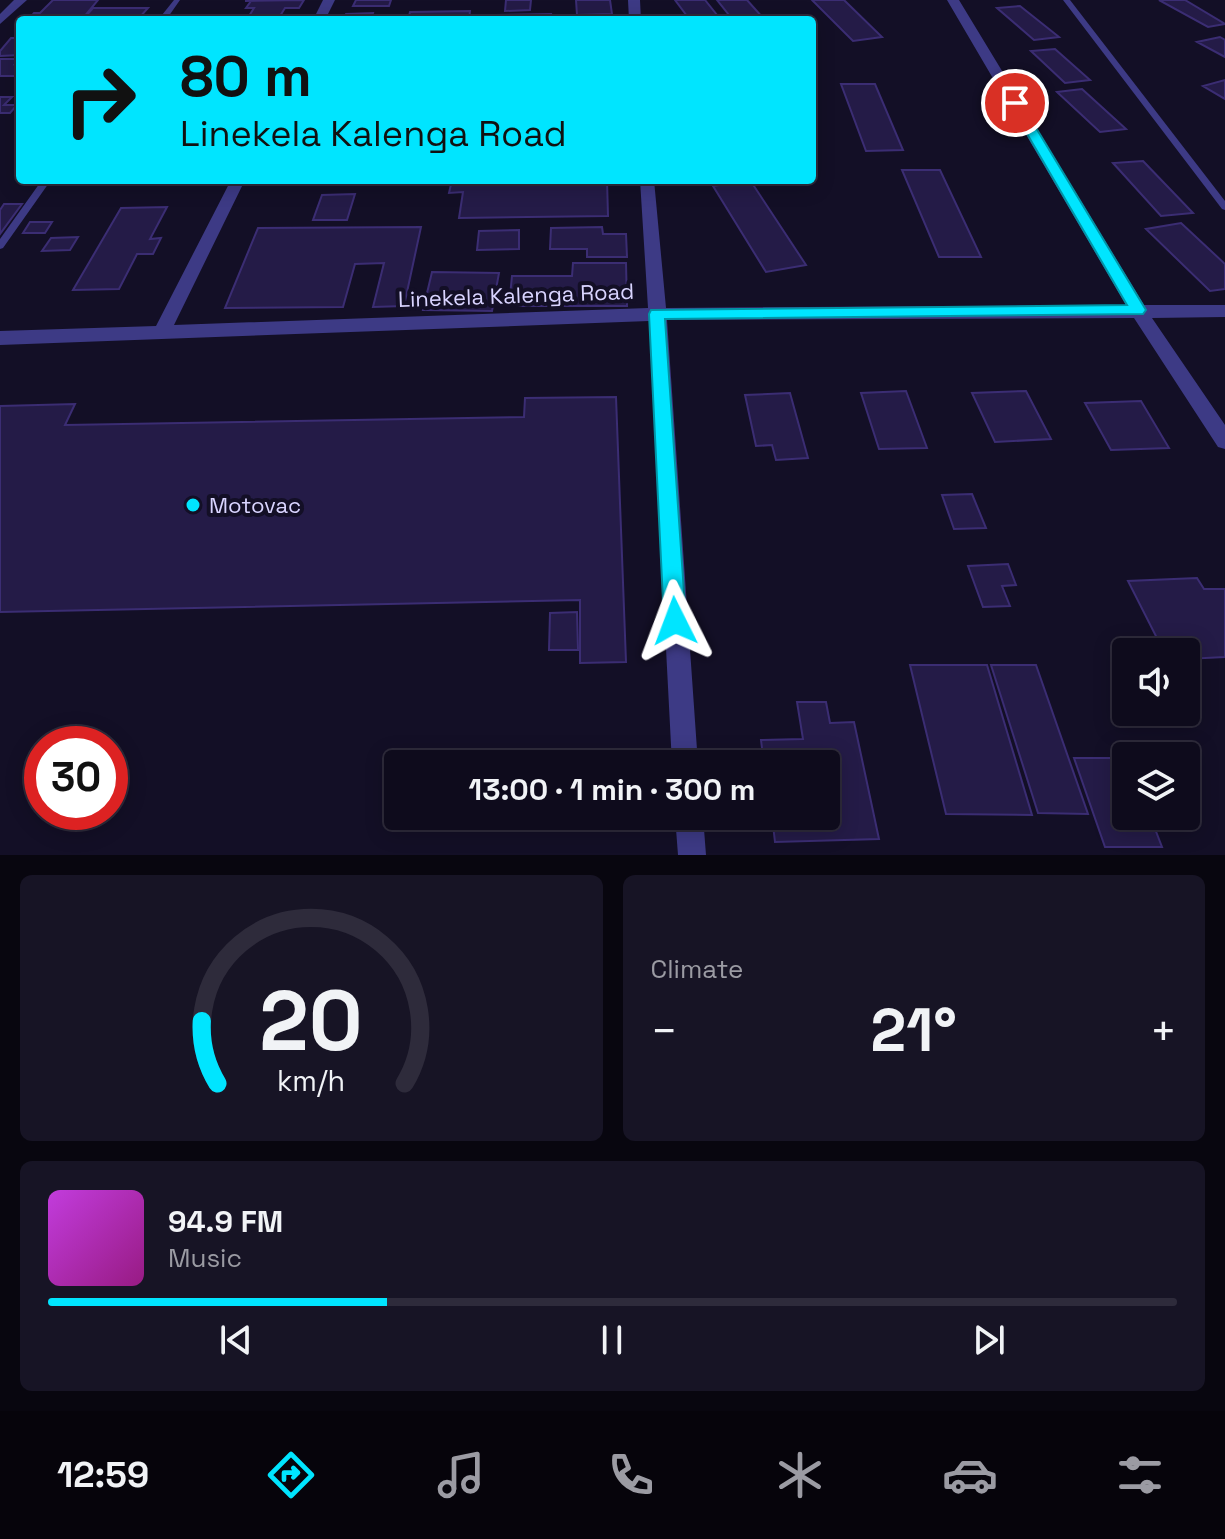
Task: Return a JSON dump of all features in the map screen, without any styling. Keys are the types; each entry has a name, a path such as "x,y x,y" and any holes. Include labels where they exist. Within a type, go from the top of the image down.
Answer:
{"street":[{"path":"0,20 21,0"},
{"path":"953,0 1138,310 1225,441"},
{"path":"162,332 236,184"},
{"path":"647,184 684,750"},
{"name":"Linekela Kalenga Road","path":"0,338 657,314 1225,311"},
{"path":"690,830 692,855"}],"lane":[{"path":"1066,0 1225,207"},
{"path":"0,246 44,184"}],"building":[{"path":"53,0 98,0 85,16 32,16 40,13"},
{"path":"304,0 299,8 285,8 280,16 249,16 254,8 246,8 251,1 245,1"},
{"path":"356,0 391,0 389,6 353,6"},
{"path":"506,0 531,0 530,10 505,11"},
{"path":"576,0 610,0 612,14 577,15"},
{"path":"675,0 705,0 718,16 687,16"},
{"path":"717,0 747,0 761,16 730,16"},
{"path":"812,0 844,0 882,37 853,41"},
{"path":"1159,0 1185,0 1225,24 1208,27"},
{"path":"1020,6 1059,37 1034,40 997,8"},
{"path":"93,8 148,8 141,16 86,16"},
{"path":"470,11 469,16 409,16 410,12"},
{"path":"373,13 372,16 346,14"},
{"path":"551,14 551,16 496,15"},
{"path":"1220,37 1225,40 1225,57 1197,42"},
{"path":"11,38 16,38 16,55 0,56 0,51"},
{"path":"1055,49 1090,80 1065,83 1031,51"},
{"path":"0,59 16,59 16,76 0,76"},
{"path":"1225,80 1225,99 1203,86"},
{"path":"841,84 875,84 903,150 866,151"},
{"path":"1082,89 1126,129 1100,132 1057,92"},
{"path":"0,97 12,97 4,105 16,106 10,113 0,113"},
{"path":"1143,161 1193,213 1161,216 1113,163"},
{"path":"902,170 940,170 981,257 939,257"},
{"path":"451,184 607,184 608,216 459,218 463,192 449,193"},
{"path":"753,184 806,265 766,272 713,186"},
{"path":"355,194 347,220 313,220 322,195"},
{"path":"4,204 22,204 0,234 0,210"},
{"path":"167,207 150,239 161,238 153,254 137,254 119,289 73,290 121,208"},
{"path":"30,222 52,222 45,233 23,233"},
{"path":"1181,223 1225,264 1225,289 1210,291 1146,229"},
{"path":"421,227 404,306 373,307 384,263 355,264 343,307 225,308 258,228"},
{"path":"602,227 603,234 626,234 627,257 587,257 587,249 550,249 551,228"},
{"path":"519,230 519,249 477,250 479,231"},
{"path":"78,237 70,250 42,251 51,238"},
{"path":"573,263 626,263 627,306 509,306 512,276 572,276"},
{"path":"432,272 499,273 492,311 423,310"},
{"path":"906,391 927,448 879,449 861,393"},
{"path":"1026,391 1051,439 995,442 972,393"},
{"path":"790,393 808,458 776,460 772,445 756,446 745,395"},
{"path":"616,397 626,662 580,663 580,600 0,612 0,406 75,404 65,425 524,417 525,398"},
{"path":"1141,401 1169,448 1111,450 1085,403"},
{"path":"972,494 986,528 954,529 942,495"},
{"path":"1008,564 1016,585 1002,586 1010,606 983,607 968,566"},
{"path":"1197,578 1204,589 1225,589 1225,657 1200,658 1200,638 1157,638 1128,581"},
{"path":"577,612 578,650 549,650 550,613"},
{"path":"910,665 987,665 1032,815 946,814"},
{"path":"991,665 1036,665 1088,814 1038,813"},
{"path":"797,702 826,702 830,723 854,722 879,839 775,842 774,830 840,830 840,750 762,750 761,740 803,739"},
{"path":"1074,758 1112,758 1112,830 1155,830 1162,847 1105,847"}],"place":[{"name":"Motovac","path":"193,505"}],"route":[{"path":"675,621 657,314 1138,310 1015,103"}]}
